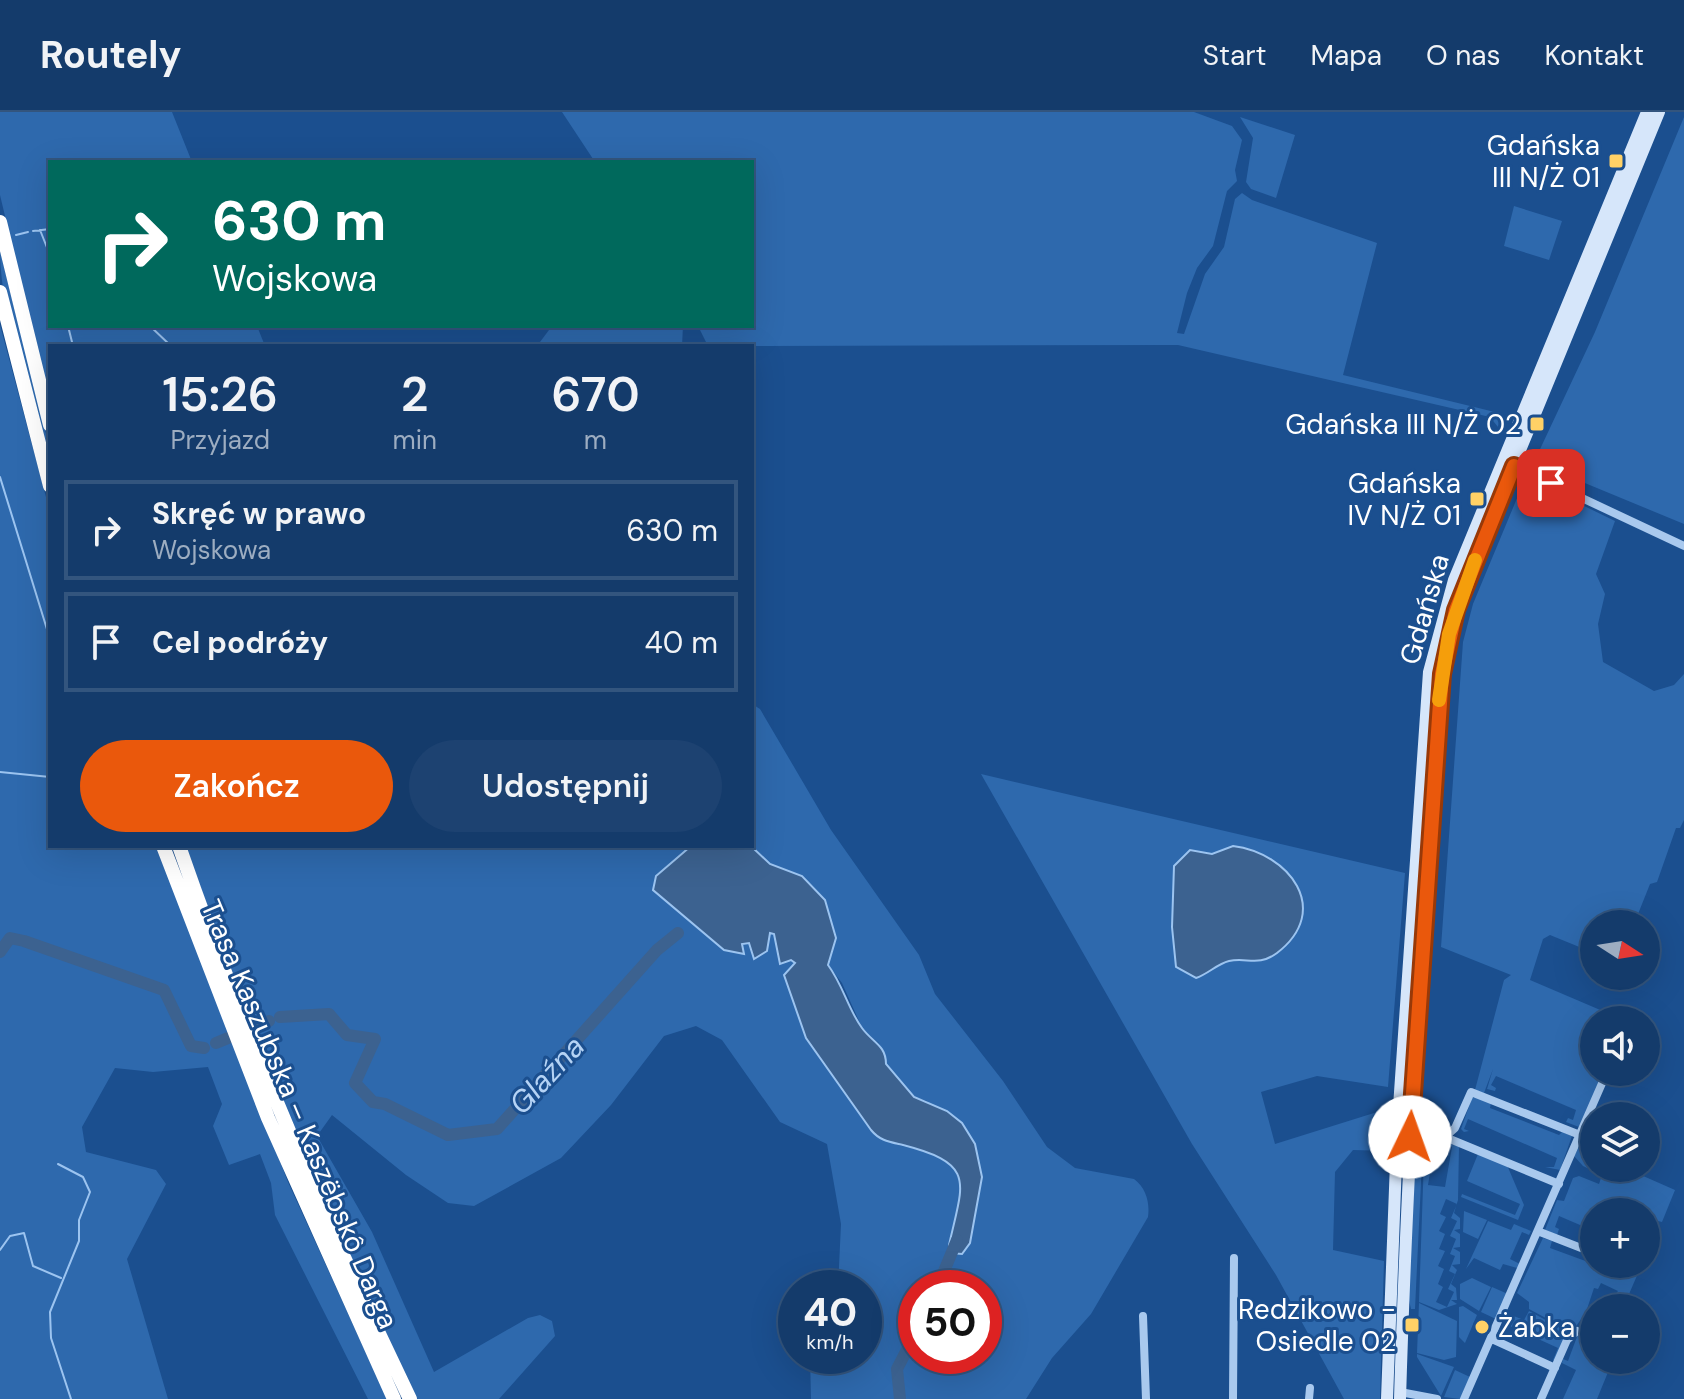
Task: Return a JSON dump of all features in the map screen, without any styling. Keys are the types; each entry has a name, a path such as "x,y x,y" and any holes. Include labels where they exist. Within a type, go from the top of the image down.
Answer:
{"highway":[{"path":"0,222 48,417"},
{"path":"0,292 48,478"},
{"name":"Trasa Kaszubska – Kaszëbskô Darga","path":"164,848 233,1014 306,1208 394,1399"},
{"name":"Trasa Kaszubska – Kaszëbskô Darga","path":"180,848 233,1014"},
{"name":"Trasa Kaszubska – Kaszëbskô Darga","path":"249,1055 410,1399"}],"main road":[{"name":"Gdańska","path":"1407,1108 1425,709 1439,625 1454,580 1647,112"},
{"name":"Gdańska","path":"1407,1108 1442,674 1456,610 1659,112"},
{"path":"1577,313 1581,270"},
{"path":"1393,1395 1407,1108"}],"street":[{"path":"1514,466 1684,546"},
{"path":"1442,1135 1455,1128 1471,1092 1580,1135 1464,1399"},
{"path":"1407,1108 1442,1135 1559,1184"},
{"path":"1540,1232 1580,1248"},
{"path":"1233,1399 1234,1258"},
{"path":"1143,1316 1146,1399"},
{"path":"1541,1399 1567,1340 1577,1331"},
{"path":"1492,1339 1555,1368"},
{"path":"1309,1399 1310,1388"},
{"path":"1393,1395 1437,1399"}],"shaded area":[{"path":"0,112 172,112 191,160 48,160 48,328 258,328 264,344 48,344 48,397 0,195"},
{"path":"562,112 1194,112 1232,126 1242,140 1235,170 1237,181 1227,191 1213,246 1197,268 1177,333 1184,334 1205,274 1224,247 1235,199 1242,193 1252,200 1377,243 1343,375 1503,414 1498,427 1490,417 1178,345 707,344 699,328 754,328 754,160 594,160"},
{"path":"1240,117 1295,135 1276,198 1251,189 1246,182 1253,138"},
{"path":"1684,117 1684,524 1534,462 1595,332"},
{"path":"1514,206 1562,221 1549,260 1504,246"},
{"path":"0,251 48,442 48,459 11,330 1,276"},
{"path":"0,325 48,505 48,848 158,848 288,1182 387,1399 368,1399 275,1215 271,1183 260,1154 229,1165 213,1126 222,1104 208,1067 153,1072 115,1068 82,1127 86,1152 156,1170 166,1184 127,1259 168,1399 0,1399"},
{"path":"550,328 683,328 682,344 538,344"},
{"path":"1541,485 1615,521 1596,574 1605,594 1598,624 1603,662 1654,691 1674,685 1684,674 1684,820 1680,828 1676,828 1657,882 1650,884 1640,910 1580,910 1580,947 1550,935 1543,939 1530,980 1591,1006 1580,1006 1580,1086 1598,1086 1590,1102 1580,1102 1579,1127 1566,1122 1568,1118 1573,1120 1576,1110 1496,1076 1491,1085 1496,1088 1495,1091 1487,1089 1493,1069 1484,1093 1475,1090 1504,980 1511,975 1441,947 1463,642 1473,604 1520,491 1534,495"},
{"path":"754,705 760,709 831,830 919,955 935,994 1003,1081 1047,1147 1075,1168 1134,1179 1144,1191 1148,1201 1148,1217 1091,1314 1052,1358 1026,1399 811,1399 810,1374 882,1374 882,1270 839,1270 841,1224 827,1144 780,1122 722,1040 696,1026 664,1036 611,1105 561,1158 474,1206 448,1203 406,1175 332,1115 317,1136 372,1232 434,1372 528,1318 540,1315 552,1321 555,1336 499,1399 416,1399 283,1107 186,848 689,848 656,876 654,890 724,950 744,953 742,944 750,942 752,956 767,951 770,933 774,934 780,964 792,960 795,963 794,967 871,1130 883,1139 926,1151 950,1163 958,1175 961,1193 982,1177 927,1101 914,1097 886,1064 879,1043 863,1030 842,983 828,965 836,938 802,876 770,864 749,848 754,848"},
{"path":"981,774 1405,873 1388,1087 1317,1076 1261,1092 1275,1144 1390,1108 1388,1151 1353,1150 1335,1172 1333,1250 1384,1261 1380,1399 1344,1399 1276,1275 1192,1144"},
{"path":"1233,846 1253,851 1286,872 1297,886 1302,902 1302,919 1293,936 1270,957 1258,961 1229,961 1196,978 1176,967 1172,927 1174,866 1190,850 1212,854"},
{"path":"689,848 753,848 770,864 802,876 825,900 836,938 828,965 857,1021 881,1048 886,1064 914,1097 947,1111 962,1123 975,1144 982,1177 970,1243 962,1254 951,1253 949,1245 960,1191 954,1168 927,1152 890,1142 874,1134 806,1038 784,975 795,963 791,960 780,964 774,934 770,933 767,951 754,959 749,943 742,944 744,954 724,950 653,890 656,876"},
{"path":"1472,1098 1491,1103 1490,1108 1559,1135 1562,1132 1572,1136 1560,1170 1545,1167 1554,1167 1557,1158 1468,1119 1464,1129 1469,1131 1464,1132 1461,1129"},
{"path":"1425,1129 1440,1140 1435,1142 1428,1185 1445,1187 1452,1147 1445,1143 1459,1146 1457,1204 1446,1199 1440,1214 1446,1217 1439,1231 1445,1234 1439,1249 1445,1251 1438,1266 1444,1269 1438,1284 1443,1287 1436,1302 1447,1307 1454,1292 1448,1289 1455,1274 1449,1271 1455,1256 1450,1254 1456,1239 1450,1236 1457,1221 1451,1218 1456,1206 1454,1213 1460,1218 1460,1229 1454,1230 1460,1234 1460,1247 1453,1248 1460,1252 1460,1264 1452,1265 1457,1270 1451,1284 1456,1288 1457,1300 1451,1300 1457,1304 1439,1310 1419,1302"},
{"path":"1414,1140 1423,1140 1415,1309 1411,1309 1408,1296"},
{"path":"1578,1148 1580,1149 1580,1163 1574,1156"},
{"path":"1478,1154 1507,1165 1524,1205 1518,1220 1461,1197 1462,1194 1515,1215 1520,1204 1467,1181"},
{"path":"1579,1176 1580,1182 1657,1182 1675,1190 1662,1222 1660,1198 1580,1198 1580,1225 1559,1216 1555,1227 1559,1229 1557,1235 1545,1230 1557,1200 1564,1201 1573,1178"},
{"path":"1464,1211 1487,1220 1478,1239 1463,1232"},
{"path":"1488,1221 1511,1230 1514,1224 1531,1231 1529,1235 1522,1232 1510,1259 1520,1264 1517,1268 1503,1264 1500,1270 1474,1258 1466,1269"},
{"path":"1543,1238 1552,1241 1550,1248 1580,1259 1580,1278 1636,1278 1629,1294 1616,1294 1618,1291 1601,1283 1592,1294 1580,1294 1580,1321 1572,1332 1529,1309 1529,1302 1517,1293"},
{"path":"1472,1278 1491,1287 1479,1311 1460,1299 1460,1284"},
{"path":"1492,1287 1508,1294 1496,1319 1481,1312"},
{"path":"1419,1303 1457,1321 1456,1357 1444,1360 1417,1353"},
{"path":"1463,1306 1477,1315 1465,1343 1459,1337 1459,1307"},
{"path":"1529,1311 1568,1332 1556,1361 1553,1360 1558,1348 1510,1326 1511,1315 1524,1320"},
{"path":"1578,1334 1580,1374 1607,1374 1597,1399 1563,1399 1576,1370 1562,1363 1563,1359 1568,1361"},
{"path":"1417,1354 1454,1367 1441,1396 1417,1357"},
{"path":"1455,1370 1470,1377 1460,1399 1444,1397"}],"waterway":[{"path":"33,231 48,229"},
{"path":"40,230 48,250"},
{"path":"16,235 28,232"},
{"path":"68,328 72,344"},
{"path":"152,328 169,344"},
{"path":"0,477 48,633"},
{"path":"0,772 48,777"},
{"name":"Glaźna","path":"280,1017 329,1014 347,1035 375,1039 355,1083 373,1102 385,1104 448,1135 497,1129 657,950 678,933"},
{"name":"Glaźna","path":"0,952 10,938 24,941 164,990 191,1046 204,1048"},
{"name":"Glaźna","path":"216,1043 269,1021"},
{"path":"58,1164 83,1177 90,1192 79,1220 79,1241 50,1312 51,1338 71,1399"},
{"path":"0,1250 10,1236 24,1233 33,1266 61,1278"},
{"name":"Glaźna","path":"944,1270 957,1240"},
{"name":"Glaźna","path":"898,1367 900,1399"}],"slow traffic":[{"path":"1439,700 1449,634 1475,560"}],"place":[{"name":"Gdańska III N/Ż 01","path":"1616,161"},
{"name":"Gdańska III N/Ż 02","path":"1537,424"},
{"name":"Gdańska IV N/Ż 01","path":"1477,499"},
{"name":"Redzikowo - Osiedle 02","path":"1412,1325"},
{"name":"Żabka","path":"1482,1327"}],"route":[{"path":"1410,1137 1438,711 1449,634 1465,584 1514,466 1551,483"}]}
